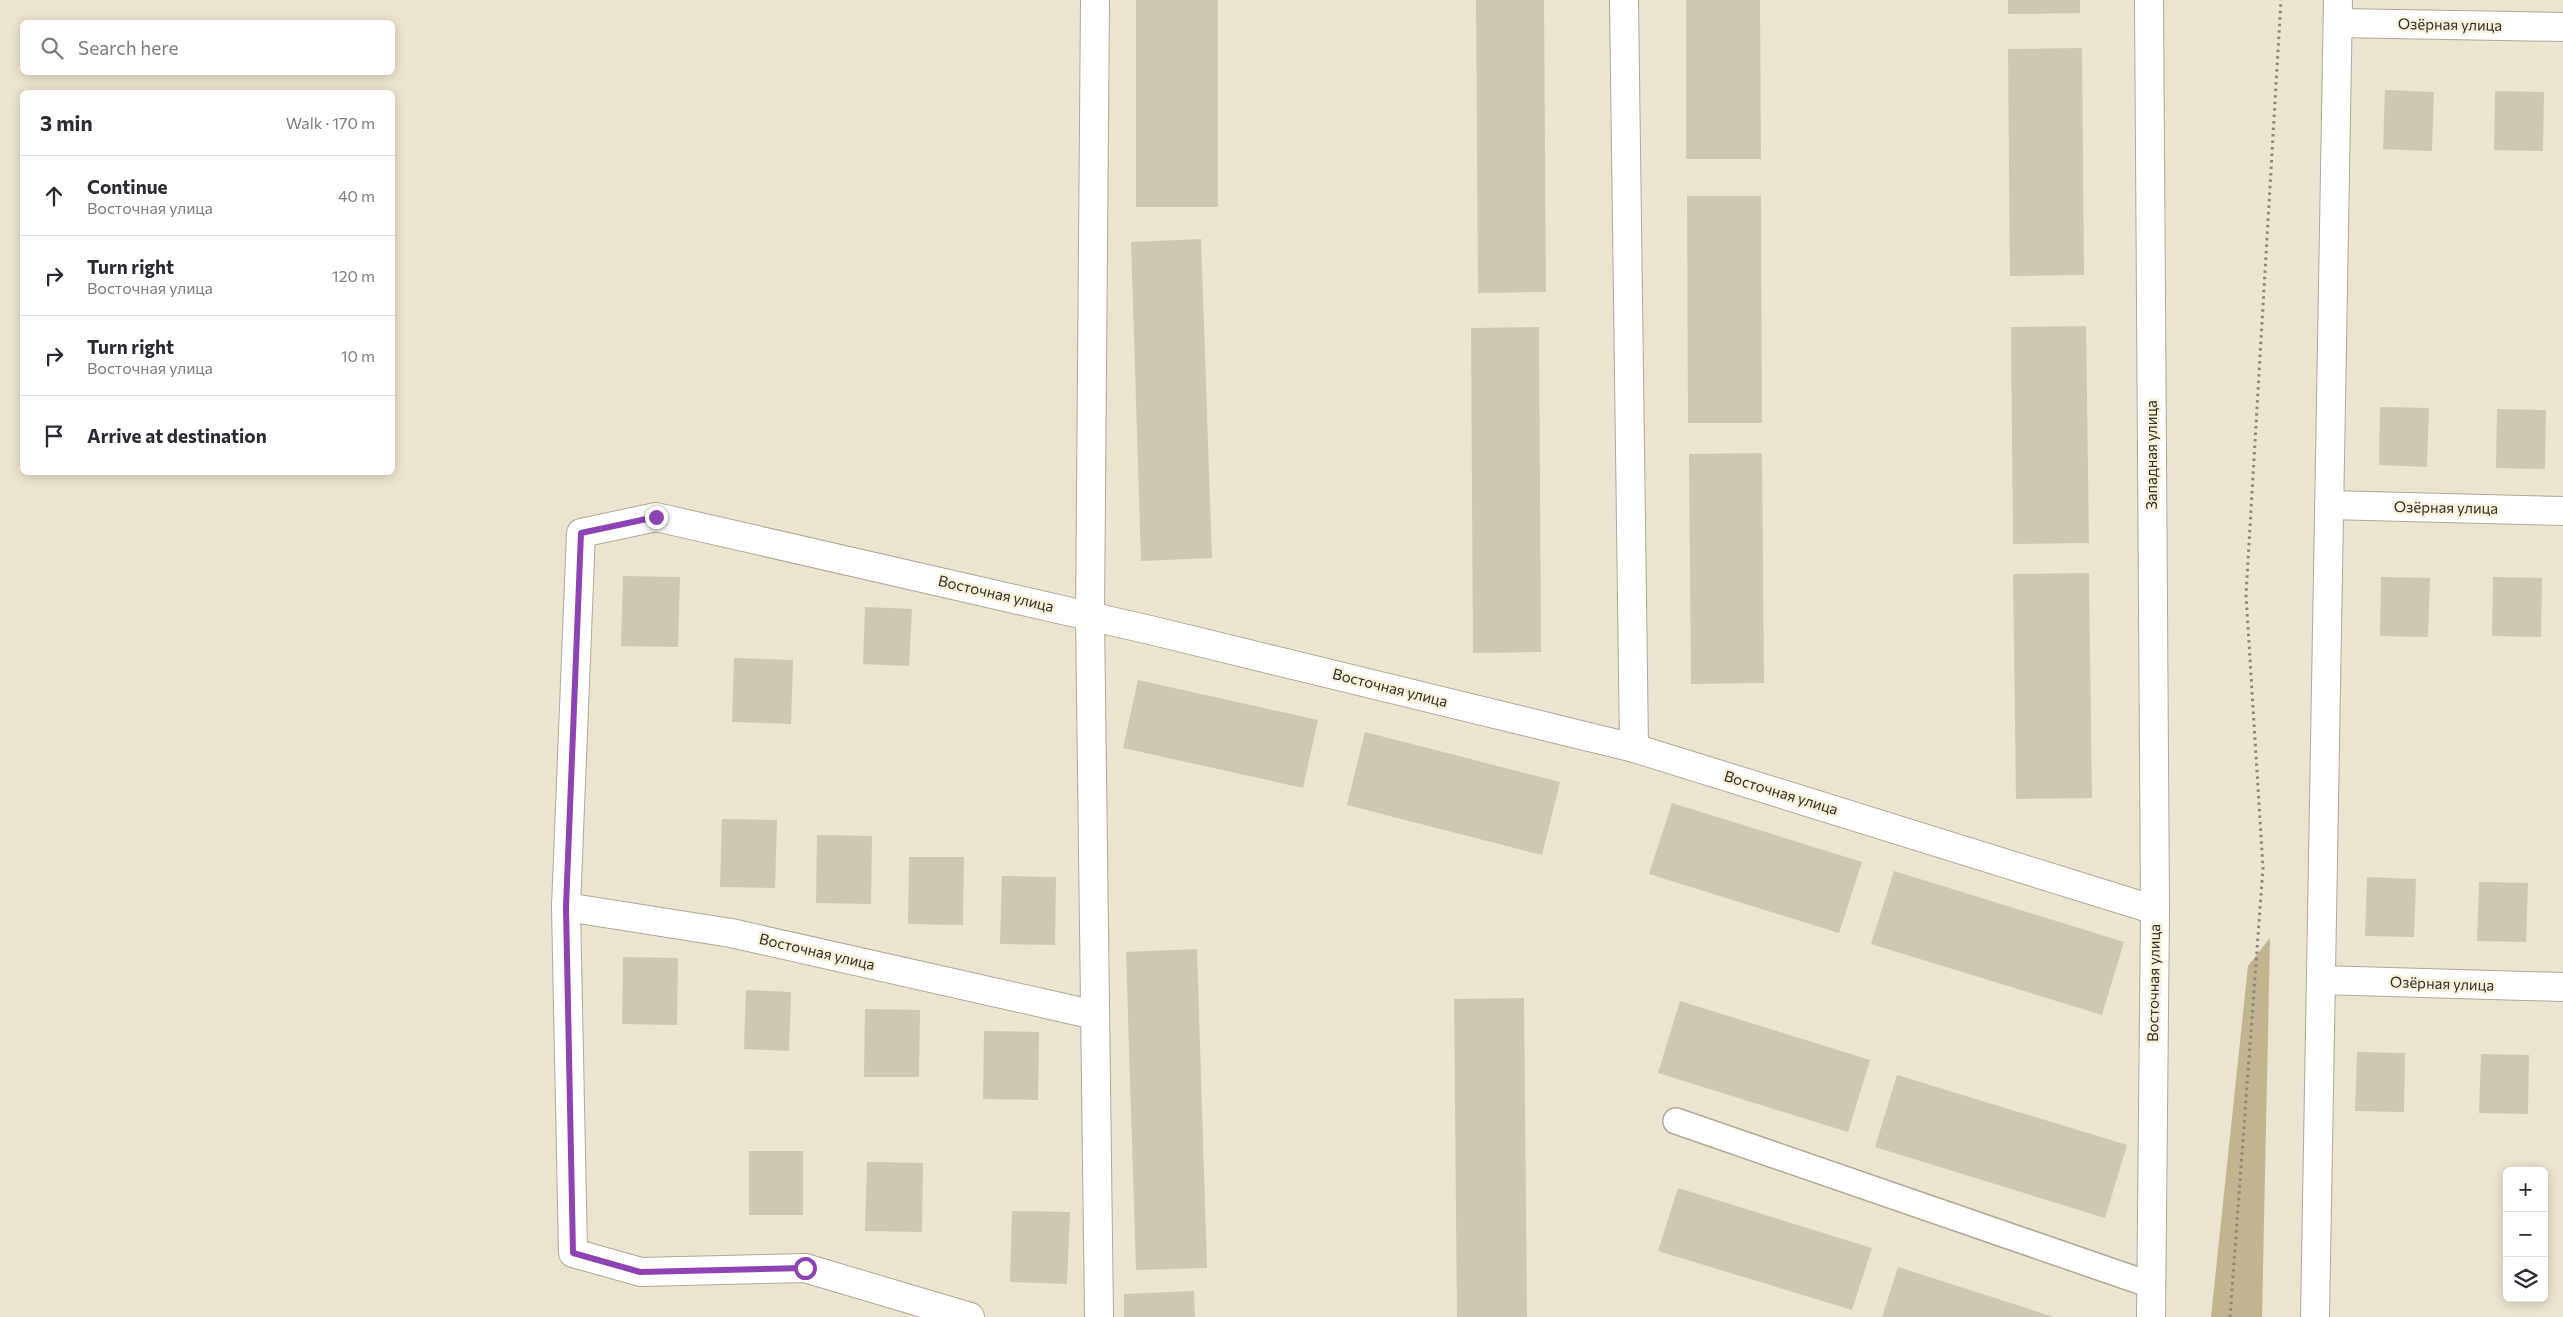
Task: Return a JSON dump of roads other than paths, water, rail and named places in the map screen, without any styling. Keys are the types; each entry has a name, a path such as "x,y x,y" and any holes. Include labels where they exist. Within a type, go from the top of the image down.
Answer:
{"street":[{"path":"1095,0 1090,616 1099,1317"},
{"path":"1624,0 1634,748"},
{"name":"Западная улица","path":"2149,0 2155,910"},
{"path":"2315,1317 2338,11"},
{"name":"Озёрная улица","path":"2338,11 2563,27"},
{"name":"Озёрная улица","path":"2329,505 2563,511"},
{"name":"Восточная улица","path":"970,1317 805,1268 640,1272 573,1253 566,907 581,533 656,517 1090,616 1634,748 2155,910 2151,1317"},
{"name":"Восточная улица","path":"566,907 731,933 1095,1015"},
{"name":"Озёрная улица","path":"2321,980 2563,987"}],"lane":[{"path":"1676,1121 2151,1285"}]}
